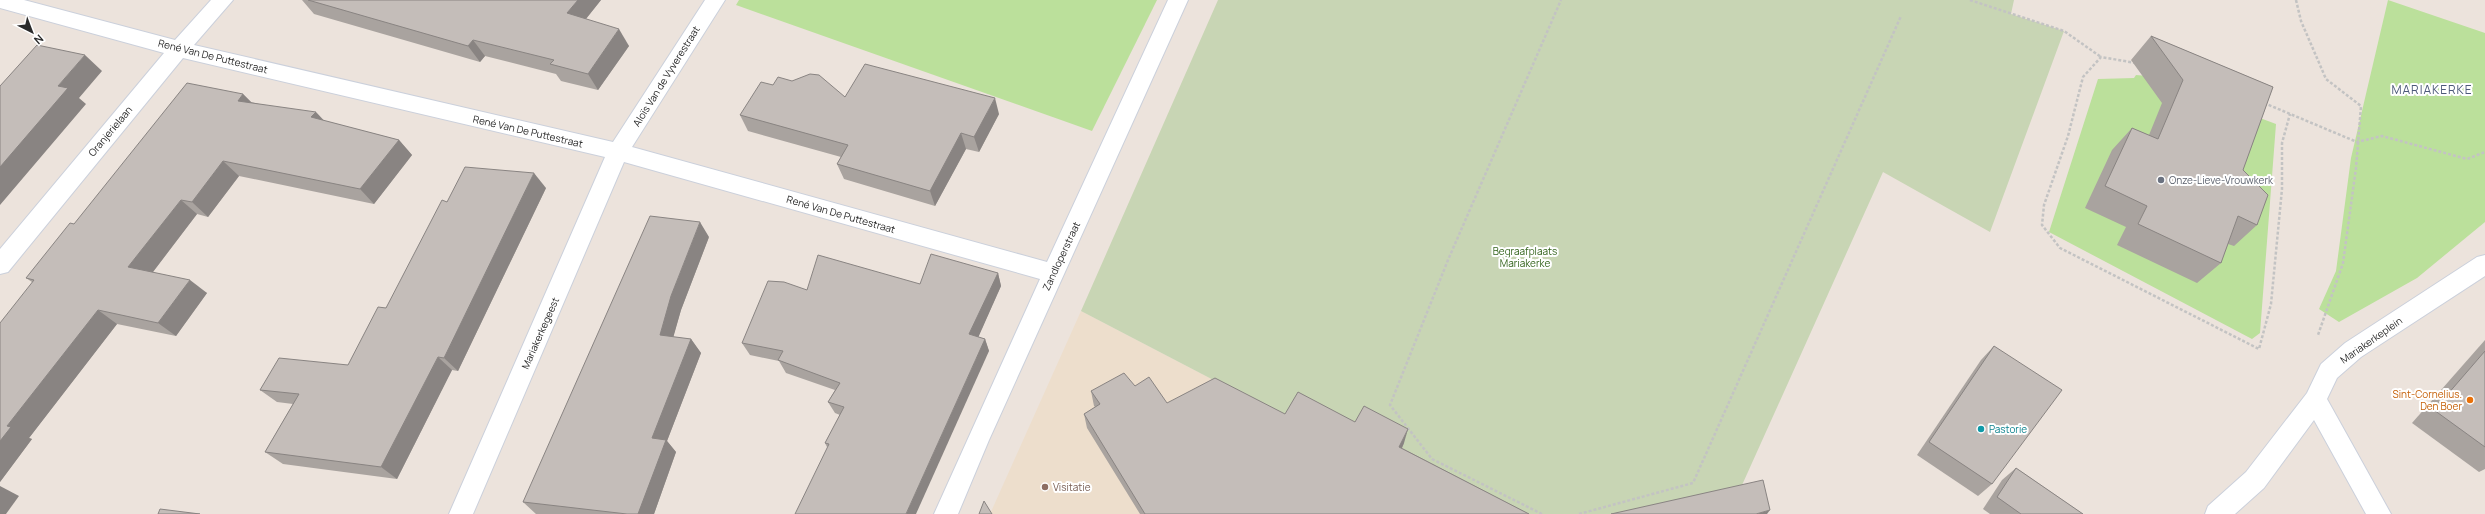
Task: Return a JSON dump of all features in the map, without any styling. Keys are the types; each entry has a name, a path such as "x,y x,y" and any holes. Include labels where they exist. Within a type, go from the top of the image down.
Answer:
{"street":[{"name":"Oranjerielaan","path":"0,265 179,49 223,0"},
{"name":"Aloïs Van de Vyverestraat","path":"618,152 715,0"},
{"name":"Zandloperstraat","path":"946,514 977,440 1178,0"},
{"name":"René Van De Puttestraat","path":"0,1 179,49 618,152 1053,273"},
{"name":"Mariakerkegeest","path":"461,514 618,152"},
{"name":"Mariakerkeplein","path":"2217,514 2255,480 2315,400 2329,371 2353,350 2485,264"},
{"path":"2315,400 2379,514"}],"path":[{"path":"1542,514 1432,459 1390,405 1448,260 1561,0"},
{"path":"1970,0 2064,30 2101,57 2144,64"},
{"path":"2296,0 2301,21 2326,79 2361,106 2356,168 2343,263 2317,336 2329,371"},
{"path":"1579,514 1693,483 1901,16"},
{"path":"2101,57 2083,77 2068,136 2044,205 2042,225 2060,248 2259,349 2271,304 2282,189 2282,143 2290,114"},
{"path":"2262,102 2357,142 2382,136 2431,151 2468,159 2485,152"}],"shaded area":[{"path":"1081,311 1294,422 1459,514 990,514"}],"green space":[{"path":"739,0 1157,0 1092,131 736,5"},
{"name":"Begraafplaats Mariakerke","path":"1218,0 2014,0 2011,14 2064,31 1990,232 1883,172 1729,514 1459,514 1294,422 1081,311"},
{"path":"2388,0 2485,33 2485,222 2417,278 2339,322 2319,309 2336,271 2351,158"},
{"path":"2136,75 2148,76 2276,124 2260,333 2252,339 2049,232 2098,79 2134,78"}],"building":[{"path":"308,0 578,0 567,13 619,29 588,74 550,64 554,60 473,40 468,46"},
{"name":"Onze-Lieve-Vrouwkerk","path":"2151,36 2273,87 2243,170 2268,195 2257,225 2238,216 2221,263 2138,224 2147,206 2105,186 2132,128 2158,139 2183,80"},
{"path":"37,45 85,55 58,86 68,88 0,167 0,86"},
{"path":"865,64 995,98 974,137 961,133 930,191 837,164 848,145 740,115 761,82 773,85 778,77 792,81 810,74 819,75 845,97"},
{"path":"187,83 243,94 238,101 316,112 311,117 399,140 360,189 223,161 192,202 181,200 128,267 190,280 158,323 98,310 7,426 11,427 0,441 0,323 34,280 26,278 70,223 74,224"},
{"path":"465,167 534,173 444,358 438,357 381,467 265,452 299,394 260,390 279,358 348,365 378,307 386,308 442,200 447,202"},
{"path":"650,216 700,222 671,296 660,335 691,339 652,438 666,440 638,514 523,502"},
{"path":"931,254 998,273 969,334 985,339 906,514 795,514 829,444 825,443 844,407 828,402 840,383 778,360 783,351 742,343 768,281 784,282 807,290 818,255 920,284"},
{"name":"Pastorie","path":"1994,346 2062,390 1992,484 1929,442"},
{"path":"2485,351 2485,447 2434,410"},
{"path":"1124,373 1135,386 1149,377 1167,403 1215,378 1285,414 1298,392 1355,422 1364,406 1408,429 1399,447 1529,514 1145,514 1084,414 1100,404 1091,391"},
{"path":"2016,468 2083,514 2021,514 1997,497"},
{"path":"1763,480 1770,510 1756,514 1611,514"},
{"path":"984,501 992,514 979,514"},
{"path":"160,509 200,514 158,514"}],"place":[{"name":"Onze-Lieve-Vrouwkerk","path":"2161,180"},
{"name":"Sint-Cornelius. Den Boer","path":"2470,400"},
{"name":"Pastorie","path":"1981,429"},
{"name":"Visitatie","path":"1045,487"}],"district":[{"name":"MARIAKERKE","path":"2432,89"}]}
